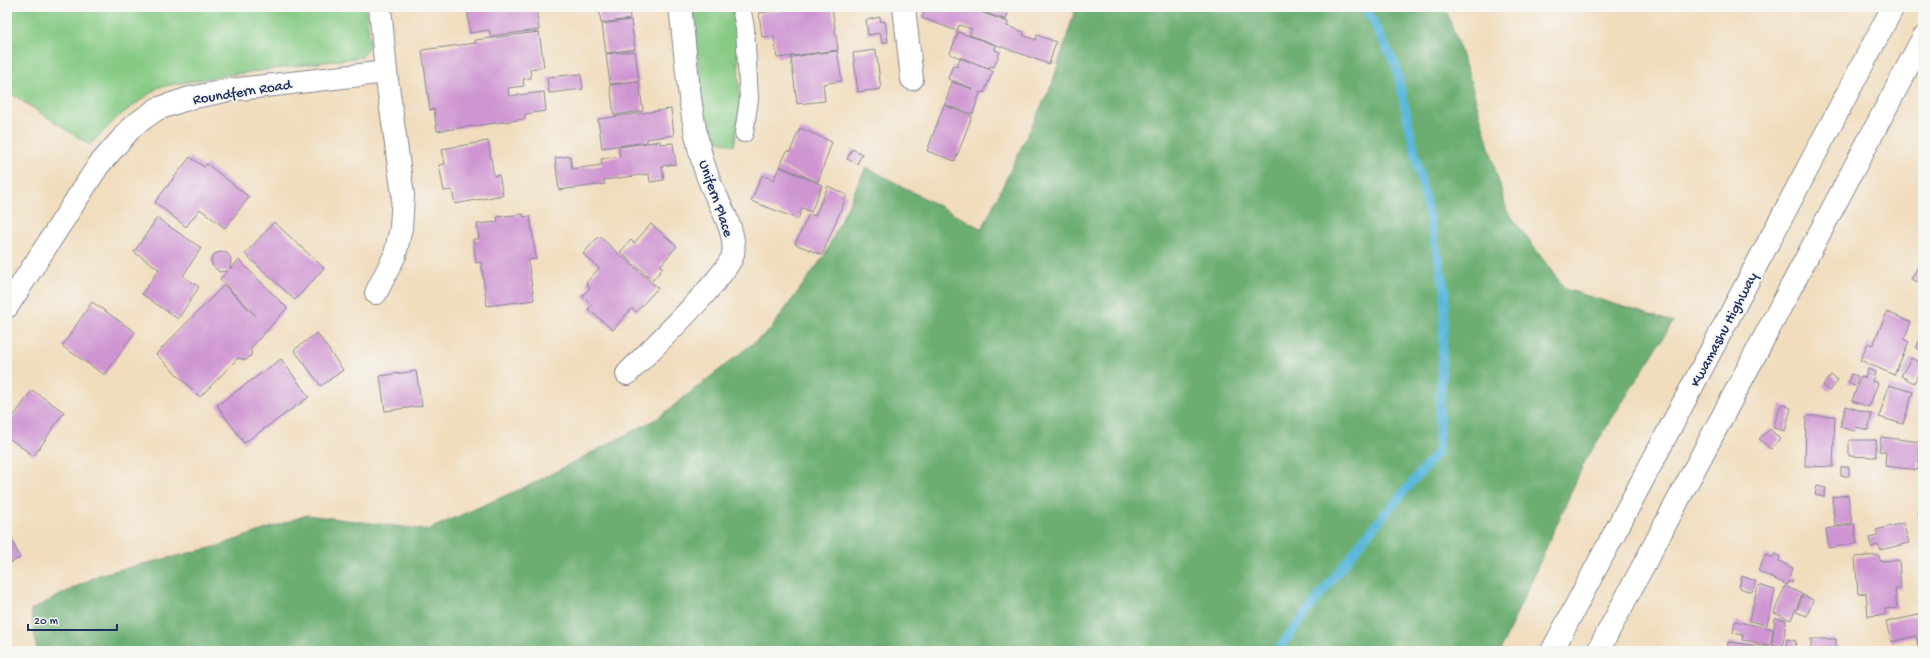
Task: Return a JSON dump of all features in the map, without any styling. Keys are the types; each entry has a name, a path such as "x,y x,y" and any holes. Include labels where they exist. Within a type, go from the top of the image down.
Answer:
{"main road":[{"path":"376,293 395,255 401,228 403,195 386,72 380,7"},
{"name":"Unifern Place","path":"627,374 718,280 733,255 732,240 722,209 708,179 695,128 680,7"},
{"path":"904,7 912,79"},
{"name":"Kwamashu Highway","path":"1552,651 1893,7"},
{"path":"1598,651 1923,38"},
{"name":"Roundfern Road","path":"7,307 98,166 133,126 157,109 190,98 230,90 386,72"}],"lane":[{"path":"742,7 745,28 749,99 744,133"}],"green space":[{"path":"7,7 366,7 370,44 362,57 222,76 159,87 119,116 90,145 7,91"},
{"path":"692,7 732,7 737,36 740,109 734,146 706,136"},
{"path":"1076,7 1445,7 1469,76 1507,211 1565,289 1673,322 1585,461 1500,651 37,651 31,610 101,574 215,547 307,515 427,530 532,484 658,418 770,330 824,256 866,167 982,229 1052,84"}],"building":[{"path":"467,7 536,7 539,30 491,36 489,30 470,33"},
{"path":"599,7 629,7 630,19 601,23"},
{"path":"759,7 779,7 779,8 759,11"},
{"path":"806,7 832,7 838,50 777,58 774,36 762,37 759,13"},
{"path":"926,7 959,7 958,10 964,12 966,7 1008,22 1007,26 1024,32 1023,35 1036,40 1037,35 1056,42 1049,64 969,35 972,29 959,25 957,31 922,18"},
{"path":"979,7 1010,7 1006,20 978,10"},
{"path":"880,17 881,22 885,21 888,42 882,43 880,33 868,35 866,20"},
{"path":"631,20 635,49 606,53 602,24"},
{"path":"539,32 544,67 530,69 531,78 523,79 524,86 508,88 509,96 544,92 546,111 525,114 525,119 437,131 434,109 430,110 422,50 476,43 475,40"},
{"path":"958,32 996,45 995,50 1000,52 994,67 990,66 989,68 950,54"},
{"path":"876,50 881,89 858,92 853,53"},
{"path":"635,51 639,81 610,84 606,54"},
{"path":"837,51 842,81 823,84 825,101 797,104 791,57"},
{"path":"960,58 993,71 984,93 980,92 973,114 945,105 952,82 973,89 948,79 953,65 957,67"},
{"path":"581,74 583,89 549,93 547,77"},
{"path":"639,82 643,111 614,115 610,85"},
{"path":"944,105 972,116 955,161 927,151"},
{"path":"671,109 674,135 647,139 647,142 602,148 598,119"},
{"path":"800,128 832,142 818,182 780,166 787,151 790,152"},
{"path":"488,141 494,176 499,175 503,195 455,204 452,190 444,191 439,165 445,164 442,149"},
{"path":"660,141 660,144 673,143 676,164 662,166 664,180 650,182 649,174 604,180 605,184 559,190 555,158 570,156 572,169 602,165 601,159 620,156 619,147"},
{"path":"852,149 862,154 857,164 847,159"},
{"path":"190,157 204,167 207,164 249,197 225,228 200,209 186,227 155,202"},
{"path":"779,167 822,185 811,212 802,208 798,219 751,201 762,175 774,180"},
{"path":"828,186 847,195 822,255 795,244 809,214 815,216"},
{"path":"523,214 524,217 530,216 536,259 528,260 534,300 487,306 481,262 476,263 473,239 479,239 477,224 498,222 497,217"},
{"path":"157,218 201,248 183,276 199,287 178,319 142,294 159,269 134,252"},
{"path":"274,222 324,268 295,300 245,254"},
{"path":"651,224 677,246 660,266 663,268 653,280 620,252 631,240 634,243"},
{"path":"599,236 658,288 636,312 632,308 613,330 588,309 592,305 582,296 590,288 586,283 599,268 583,254"},
{"path":"216,253 227,253 231,258 230,269 239,260 287,308 251,348 251,356 246,360 238,358 200,397 156,354 224,285 256,316 220,279 228,271 219,272 212,265 211,259 213,256"},
{"path":"1922,260 1923,261 1923,285 1911,279"},
{"path":"92,302 135,332 105,375 62,346"},
{"path":"1887,312 1911,322 1904,339 1909,342 1894,375 1860,360 1868,343 1873,345"},
{"path":"317,333 343,370 321,386 294,350"},
{"path":"1921,338 1923,339 1923,351 1916,348"},
{"path":"1911,358 1923,364 1914,383 1901,376"},
{"path":"281,359 309,397 244,443 217,405"},
{"path":"1868,369 1875,372 1872,381 1878,383 1869,407 1852,401 1861,376 1865,378"},
{"path":"416,371 422,406 385,411 380,376"},
{"path":"1851,374 1858,376 1856,385 1848,383"},
{"path":"1831,375 1838,381 1829,391 1823,386"},
{"path":"1889,385 1913,392 1903,424 1879,417"},
{"path":"32,390 64,412 34,456 7,437 7,426"},
{"path":"1781,404 1791,408 1785,431 1773,428"},
{"path":"1846,406 1872,414 1868,430 1856,427 1855,431 1840,427"},
{"path":"1806,416 1835,416 1833,467 1805,466"},
{"path":"1770,429 1780,439 1771,449 1759,439"},
{"path":"1881,437 1921,442 1918,470 1885,466 1886,452 1879,451"},
{"path":"1849,440 1876,440 1876,457 1849,456"},
{"path":"1841,467 1849,467 1849,476 1841,476"},
{"path":"1817,486 1826,488 1824,497 1815,495"},
{"path":"1848,495 1852,523 1835,525 1832,497"},
{"path":"1921,507 1923,508 1923,517 1918,515"},
{"path":"1903,523 1909,543 1880,550 1879,545 1871,547 1869,538 1878,536 1876,530"},
{"path":"1854,524 1857,543 1829,548 1826,529"},
{"path":"7,529 20,558 7,564"},
{"path":"1766,554 1773,558 1774,554 1780,557 1779,561 1793,568 1789,577 1793,579 1792,583 1789,581 1787,585 1758,571"},
{"path":"1879,555 1880,561 1899,560 1901,589 1895,589 1897,608 1885,609 1885,615 1868,616 1866,593 1858,594 1855,557"},
{"path":"1742,576 1756,581 1752,592 1739,588"},
{"path":"1758,585 1775,590 1767,625 1749,621"},
{"path":"1785,586 1802,594 1791,620 1774,613"},
{"path":"1803,595 1813,600 1807,616 1796,612"},
{"path":"1923,614 1923,648 1919,649 1916,636 1891,642 1886,622"},
{"path":"1775,618 1786,620 1783,646 1772,645"},
{"path":"1735,621 1773,629 1770,645 1742,640 1743,635 1733,633"},
{"path":"1787,639 1796,641 1794,651 1785,650"},
{"path":"1811,639 1836,639 1836,651 1811,651"},
{"path":"1728,642 1770,647 1769,651 1727,651"}],"waterway":[{"path":"1277,651 1363,540 1438,452 1445,290 1396,66 1365,7"}]}
